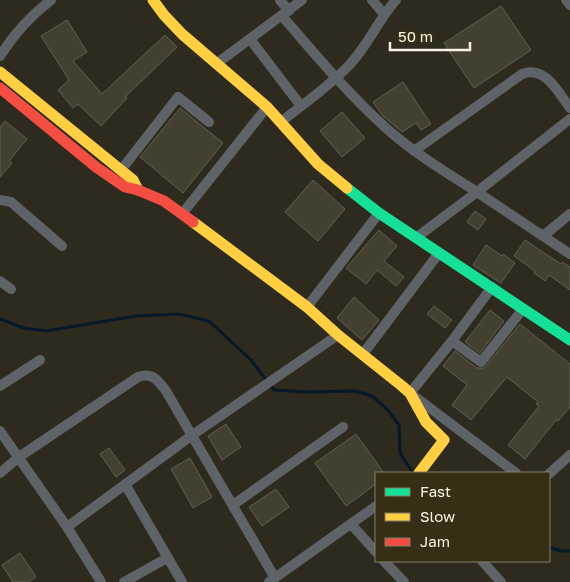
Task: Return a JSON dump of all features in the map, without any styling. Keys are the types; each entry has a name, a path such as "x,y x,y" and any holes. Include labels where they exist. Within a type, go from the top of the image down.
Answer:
{"street":[{"path":"0,56 20,27 51,0"},
{"path":"153,0 182,34 267,107 318,164 379,213 570,340"},
{"path":"280,0 286,13 335,78 386,128 414,151 570,254"},
{"path":"216,64 302,0"},
{"path":"372,0 384,14"},
{"path":"281,122 350,64 361,51 384,14 396,0"},
{"path":"566,0 570,6"},
{"path":"250,39 301,106"},
{"path":"0,72 133,180 138,190"},
{"path":"414,151 522,74 528,72 540,73 547,78 570,108"},
{"path":"0,88 96,167 125,187 138,190 164,201 307,307 338,335 410,393 515,472"},
{"path":"121,170 178,98 210,122"},
{"path":"182,214 267,107"},
{"path":"417,237 570,119"},
{"path":"0,200 11,202 62,246"},
{"path":"307,307 379,213"},
{"path":"543,236 570,214"},
{"path":"363,354 439,253"},
{"path":"0,281 11,289"},
{"path":"410,393 492,287"},
{"path":"452,341 481,362 523,308"},
{"path":"68,527 191,436 338,335"},
{"path":"0,386 40,360"},
{"path":"0,473 20,457 138,377 144,375 153,376 158,381 233,504 272,580 375,507"},
{"path":"410,393 426,422 444,440 421,472"},
{"path":"233,504 343,427"},
{"path":"0,431 68,527 102,582"},
{"path":"550,473 570,455"},
{"path":"125,484 182,582"},
{"path":"352,524 375,551"},
{"path":"124,582 167,558"},
{"path":"385,562 404,582"},
{"path":"483,562 502,582"}],"building":[{"path":"501,6 531,50 474,88 444,43"},
{"path":"67,20 87,52 73,61 102,94 165,35 177,47 125,97 127,98 101,126 78,104 73,108 58,90 69,80 41,36"},
{"path":"403,82 431,124 421,130 416,123 402,132 383,116 373,102"},
{"path":"180,108 223,143 183,193 140,157"},
{"path":"342,112 365,138 342,157 320,131"},
{"path":"5,121 27,139 9,161 12,163 0,177 0,127"},
{"path":"313,180 345,209 318,241 285,212"},
{"path":"475,211 486,219 478,230 467,222"},
{"path":"379,230 397,246 384,261 404,277 396,286 377,270 366,284 346,268"},
{"path":"525,240 561,264 562,262 570,267 570,290 549,275 545,281 534,273 535,271 514,256"},
{"path":"486,245 515,263 501,283 473,265"},
{"path":"354,297 379,320 362,340 337,318"},
{"path":"434,306 452,320 445,328 427,314"},
{"path":"490,310 504,321 480,353 465,342"},
{"path":"520,324 570,364 570,407 558,421 556,420 525,459 508,445 539,406 536,404 538,402 507,377 471,420 452,405 467,385 443,366 455,351 477,368 484,368"},
{"path":"226,424 241,447 222,460 208,436"},
{"path":"356,434 383,472 375,472 375,485 346,506 315,463"},
{"path":"109,448 125,470 116,477 100,454"},
{"path":"190,458 212,497 193,508 171,469"},
{"path":"276,489 289,507 262,526 249,507"},
{"path":"20,553 36,577 28,582 13,582 2,565"}],"waterway":[{"path":"0,319 24,328 46,331 136,316 179,314 209,321 251,360 274,390 306,392 355,391 372,396 388,410 399,425 400,453 412,472"},
{"path":"550,547 561,551 570,551"}],"traffic: fast":[{"path":"347,188 379,213 570,340"}],"traffic: slow":[{"path":"153,0 182,34 267,107 318,164 347,188"},
{"path":"0,72 133,180 138,190"},
{"path":"193,222 307,307 338,335 410,393 426,422 444,440 420,472"}],"traffic: jam":[{"path":"0,88 96,167 125,187 138,190 164,201 193,222"}]}
